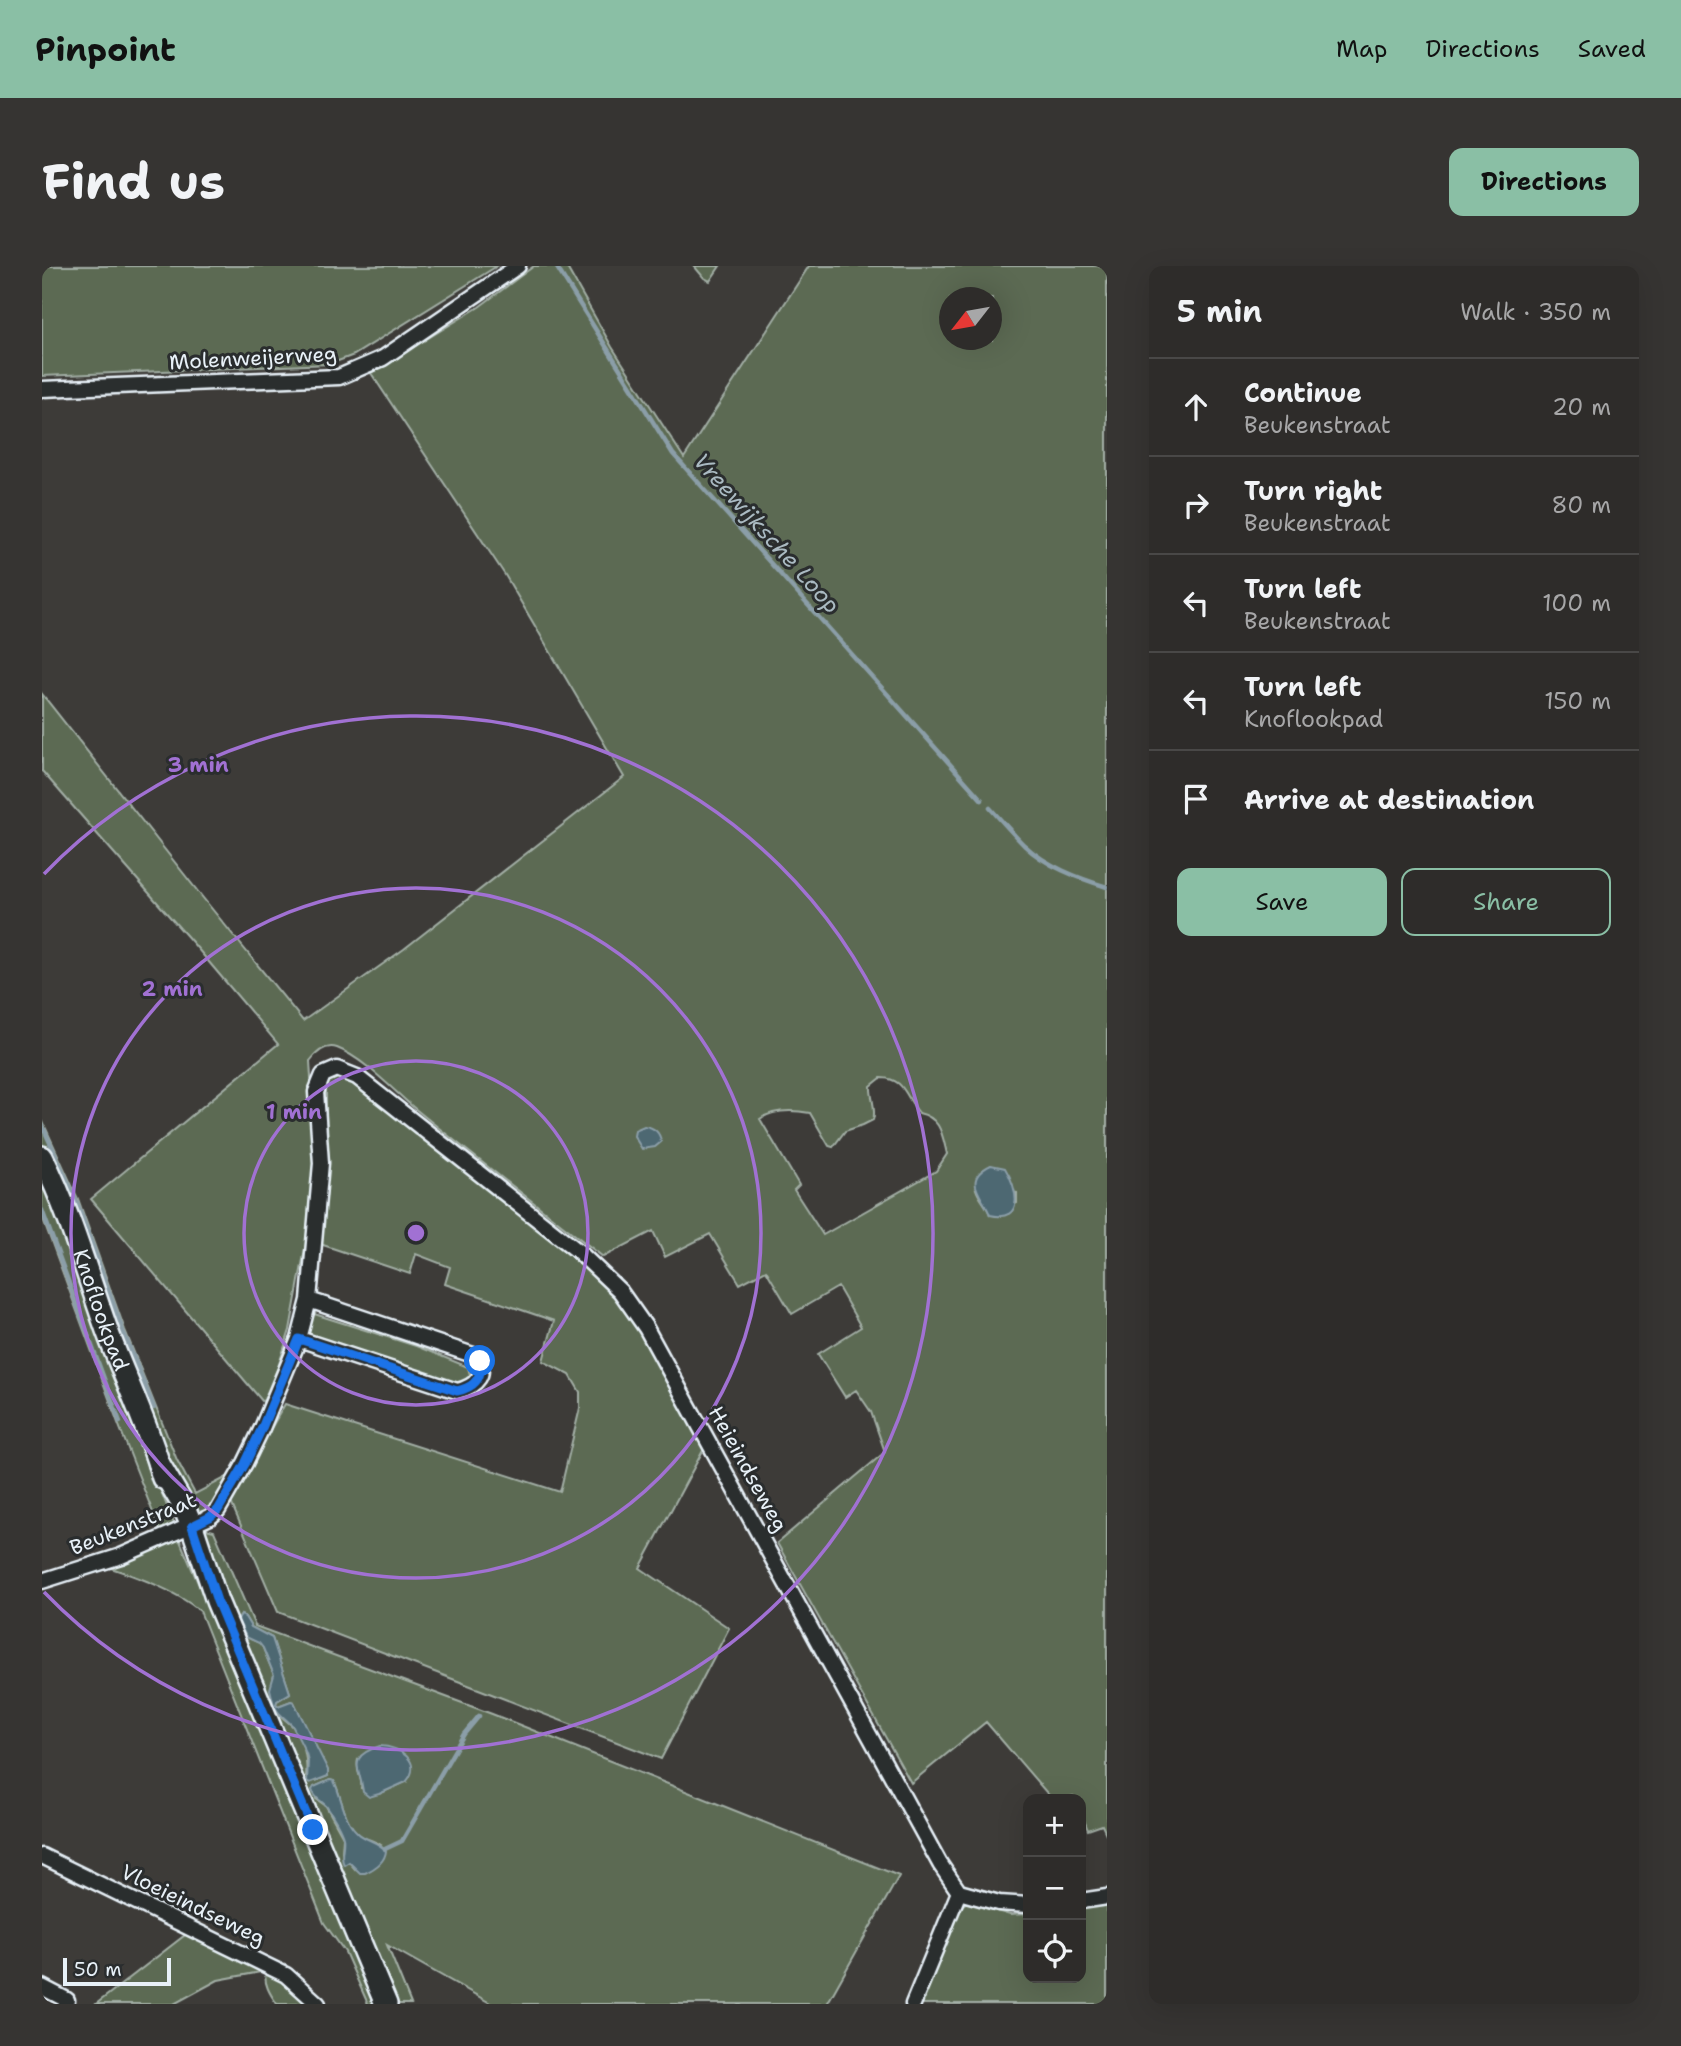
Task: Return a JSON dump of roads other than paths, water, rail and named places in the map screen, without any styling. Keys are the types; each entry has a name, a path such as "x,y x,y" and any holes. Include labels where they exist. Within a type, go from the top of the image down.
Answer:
{"main road":[{"name":"Knoflookpad","path":"42,1157 81,1253 108,1334 159,1465 171,1507 186,1528 386,2004"}],"street":[{"name":"Molenweijerweg","path":"42,389 339,377 383,358 519,266"},
{"name":"Heieindseweg","path":"323,1075 337,1069 357,1077 579,1252 621,1291 646,1328 933,1851 960,1892"},
{"name":"Beukenstraat","path":"42,1581 121,1556 210,1517 218,1510 245,1464 299,1339 309,1300 321,1163 316,1092 323,1075"},
{"path":"299,1339 457,1391 468,1389 475,1384 481,1371 480,1361 473,1355 309,1300"},
{"name":"Vloeieindseweg","path":"42,1856 275,1969 286,1975 318,2004"},
{"path":"913,2004 960,1892 999,1903 1023,1905"},
{"path":"1086,1900 1107,1897"},
{"path":"42,1987 67,2000"}],"water":[{"path":"644,1126 658,1133 661,1142 655,1147 642,1149 634,1136 635,1130"},
{"path":"991,1165 1005,1168 1013,1184 1016,1202 1009,1214 990,1215 977,1189 977,1177"},
{"path":"241,1615 251,1627 272,1638 290,1693 276,1704 278,1706 294,1702 328,1770 328,1776 310,1783 307,1781 306,1753 292,1725 274,1706 270,1689 274,1675 263,1648 246,1637 238,1620"},
{"path":"380,1746 395,1749 407,1756 411,1762 411,1775 406,1782 369,1797 363,1792 358,1769 359,1759 369,1750"},
{"path":"330,1780 334,1781 353,1828 386,1851 381,1862 365,1873 360,1873 349,1862 344,1865 343,1837 334,1817 312,1790"}],"waterway":[{"name":"Vreewijksche Loop","path":"556,266 673,454 982,800"},
{"name":"Vreewijksche Loop","path":"990,808 1024,845 1042,859 1107,887"},
{"path":"42,1125 76,1200 154,1408"},
{"path":"42,1210 120,1422"},
{"path":"385,1849 402,1841 464,1734 479,1716"}]}
